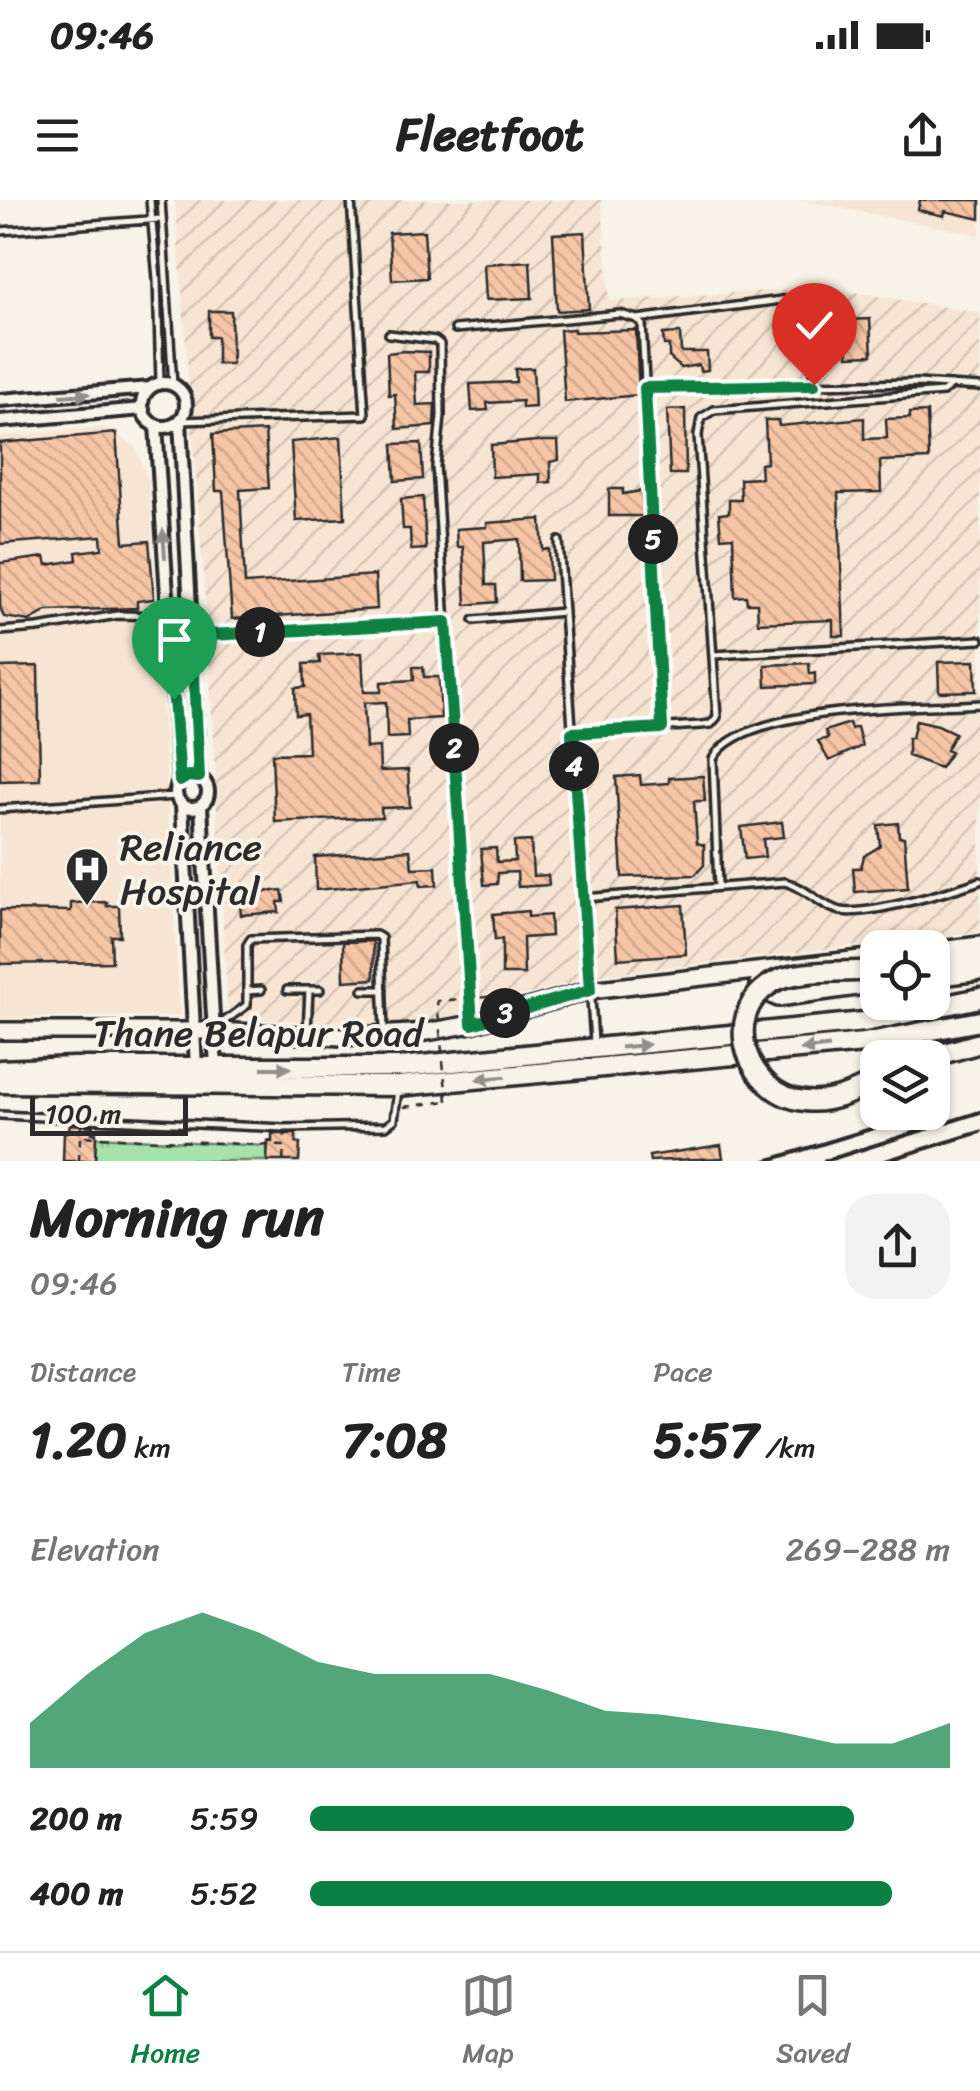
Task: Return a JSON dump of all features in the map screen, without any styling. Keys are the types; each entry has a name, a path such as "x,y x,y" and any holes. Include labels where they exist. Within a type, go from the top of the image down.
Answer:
{"main road":[{"path":"950,962 980,958"},
{"path":"860,971 790,976 771,983 756,998 744,1024 750,1064 780,1094 820,1102 860,1089"},
{"name":"Thane Belapur Road","path":"73,1076 196,1068 373,1069 594,1051 864,1022 980,998"},
{"name":"Thane Belapur Road","path":"73,1076 398,1086 864,1043 980,1021"},
{"path":"950,1052 980,1044"},
{"path":"0,1057 73,1076"},
{"path":"0,1070 73,1076"},
{"path":"0,1083 73,1076"},
{"path":"0,1095 73,1076"}],"street":[{"path":"161,385 144,397 143,409 156,425 196,1068"},
{"path":"0,400 161,385 186,401 180,421 199,777 208,790 201,806 216,1068"},
{"path":"0,422 143,409"},
{"path":"156,425 180,421"},
{"path":"180,781 188,776 199,777"},
{"path":"179,800 191,808 201,806"},
{"path":"950,949 980,945"},
{"path":"0,1031 384,1034 472,1024 590,990 860,960"},
{"path":"752,972 769,994 778,998 860,987"},
{"path":"950,976 980,972"}],"lane":[{"path":"150,200 161,385"},
{"path":"160,200 161,385"},
{"path":"180,421 365,415 351,200"},
{"path":"0,231 161,220"},
{"path":"455,329 620,314 637,319 789,299 802,304 810,330 814,385"},
{"path":"637,319 644,330 662,728"},
{"path":"389,334 440,344 441,416 436,466 469,987"},
{"path":"572,733 711,724 716,718 698,447 701,418 714,410 943,392 952,386"},
{"path":"645,388 980,388"},
{"path":"558,541 594,1051"},
{"path":"474,620 564,612"},
{"path":"0,630 38,628 118,614 169,616"},
{"path":"192,636 446,622"},
{"path":"714,655 980,640"},
{"path":"718,886 713,759 724,744 770,722 827,713 980,704"},
{"path":"0,809 179,800"},
{"path":"584,898 791,884 844,912 928,898 980,881"},
{"path":"214,1031 222,1020 246,1006 247,945 251,939 376,934 382,938 384,1034"},
{"path":"247,990 260,990"},
{"path":"286,990 320,990"},
{"path":"306,1035 309,990"},
{"path":"364,990 383,990"},
{"path":"0,1115 285,1128 386,1126 394,1120 398,1086"}],"path":[{"path":"469,987 472,1024"},
{"path":"412,1106 447,1101 436,1000 517,995"},
{"path":"79,1161 81,1118"},
{"path":"283,1161 285,1128"},
{"path":"80,1136 284,1146"}],"shaded area":[{"path":"175,200 602,200 609,301 824,287 980,313 980,932 950,935 950,930 860,930 860,946 594,976 410,1027 228,1018 208,639"},
{"path":"799,200 980,200 980,235"},
{"path":"104,427 135,446 149,482 180,1016 0,1018 0,436"}],"green space":[{"path":"96,1137 267,1146 267,1161 95,1161"}],"building":[{"path":"920,200 980,200 980,219 918,210"},
{"path":"424,231 427,278 392,280 389,233"},
{"path":"585,232 589,309 557,311 553,234"},
{"path":"530,261 532,298 486,300 484,264"},
{"path":"209,311 231,311 232,364 217,364 217,337 209,337"},
{"path":"870,319 872,355 848,356 846,320"},
{"path":"560,330 636,330 639,395 565,402"},
{"path":"680,333 681,352 707,352 708,370 700,371 699,365 681,368 669,357 669,345 664,345 663,334"},
{"path":"429,352 429,372 415,372 417,405 435,404 434,426 397,429 395,394 389,395 387,353"},
{"path":"533,368 535,407 522,408 522,401 487,403 488,410 472,411 470,384 516,382 515,369"},
{"path":"685,409 686,474 670,474 667,410"},
{"path":"927,412 929,459 880,461 881,492 838,493 844,636 833,636 833,620 758,623 757,603 747,603 746,596 735,597 733,537 721,538 719,514 729,513 729,500 741,500 740,479 761,478 760,464 767,463 765,420 778,420 779,426 864,418 864,439 887,438 886,419 910,418 910,413"},
{"path":"265,431 269,488 240,490 245,584 375,575 377,609 232,619 223,491 216,491 213,434"},
{"path":"116,433 124,543 149,541 154,599 137,601 137,608 47,611 29,621 4,617 0,607 0,563 45,557 47,565 77,560 76,552 102,549 101,536 0,544 0,443"},
{"path":"341,437 345,518 296,521 291,442"},
{"path":"558,441 559,460 550,462 551,482 540,483 540,474 492,477 491,445"},
{"path":"421,443 423,479 395,481 393,444"},
{"path":"609,489 623,489 623,494 641,491 644,516 609,516"},
{"path":"423,497 426,549 411,550 410,529 403,529 401,499"},
{"path":"541,519 543,550 549,549 550,580 520,581 519,539 484,542 486,585 496,585 497,602 466,605 463,547 457,547 456,529"},
{"path":"362,653 364,692 381,692 381,682 414,680 413,667 423,667 424,677 439,677 441,718 407,720 408,737 387,738 386,702 364,703 366,748 379,747 380,771 408,770 410,807 381,808 382,817 275,822 272,754 308,753 306,714 296,715 295,688 305,687 304,664 320,663 319,655"},
{"path":"975,661 976,691 939,692 938,662"},
{"path":"809,663 810,674 815,673 815,684 766,686 765,665"},
{"path":"38,666 40,780 0,781 0,667"},
{"path":"916,720 955,733 946,750 951,752 940,768 908,756 908,738 912,738"},
{"path":"849,723 851,729 857,727 862,746 829,761 818,741 828,738 825,731"},
{"path":"640,775 641,785 703,776 705,801 694,801 697,843 704,845 704,865 695,875 622,877 616,777"},
{"path":"782,822 784,837 763,839 765,857 745,859 741,827"},
{"path":"898,823 899,837 904,837 908,888 855,892 853,868 861,868 864,856 880,846 878,825"},
{"path":"531,841 533,876 548,875 549,885 518,887 517,872 498,873 497,884 484,885 481,849 496,848 497,862 515,861 514,842"},
{"path":"410,850 412,868 436,867 437,885 421,886 420,880 316,890 315,857"},
{"path":"282,890 284,902 278,902 279,912 241,915 239,894"},
{"name":"Reliance Hospital","path":"107,902 107,906 119,906 120,936 111,936 112,962 0,964 0,910 71,911 71,903"},
{"path":"683,905 686,954 618,959 615,910"},
{"path":"528,911 528,917 550,915 551,936 523,938 524,974 502,974 502,939 495,940 493,914"},
{"path":"373,941 374,979 344,981 343,942"},
{"path":"70,1124 93,1126 95,1161 63,1161 64,1132 68,1132"},
{"path":"272,1134 296,1134 299,1161 267,1161"},
{"path":"721,1145 723,1158 650,1161 649,1156"}],"railway":[{"path":"825,1161 980,1112"},
{"path":"766,1161 867,1130"},
{"path":"885,1161 980,1132"}],"place":[{"name":"Reliance Hospital","path":"87,907"}],"route":[{"path":"174,699 180,781 188,776 199,777 192,636 446,622 472,1024 590,990 572,733 662,728 645,388 814,385"}]}
